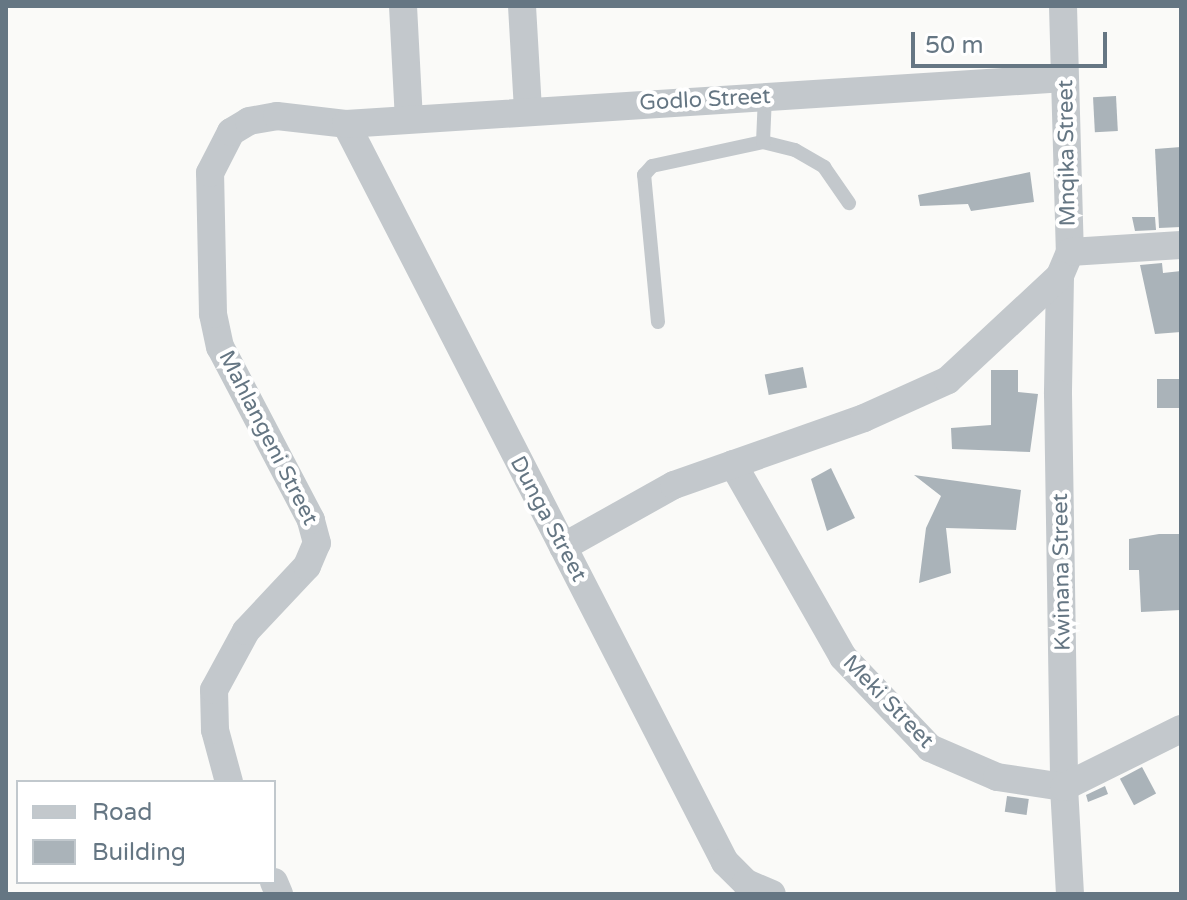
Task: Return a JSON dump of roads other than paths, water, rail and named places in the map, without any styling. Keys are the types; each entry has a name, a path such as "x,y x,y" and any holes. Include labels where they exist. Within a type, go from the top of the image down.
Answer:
{"street":[{"path":"403,6 409,119"},
{"path":"522,6 528,110"},
{"name":"Mnqika Street","path":"1063,6 1065,264"},
{"name":"Godlo Street","path":"346,124 1065,78"},
{"name":"Mahlangeni Street","path":"228,780 215,730 214,690 246,631 307,566 317,543 311,520 220,347 213,314 210,173 231,132 249,121 277,116 346,124"},
{"name":"Dunga Street","path":"346,124 725,862 746,883 772,894"},
{"path":"563,547 674,485 864,418 948,380 1065,264 1181,245"},
{"name":"Kwinana Street","path":"1065,264 1064,787 1070,894"},
{"name":"Meki Street","path":"733,464 817,616 879,699 930,748 955,762 997,777 1064,787"},
{"path":"1064,787 1181,729"}],"lane":[{"path":"763,142 765,96"},
{"path":"658,322 644,175 652,166 763,142 795,150 824,167 849,203"}]}
